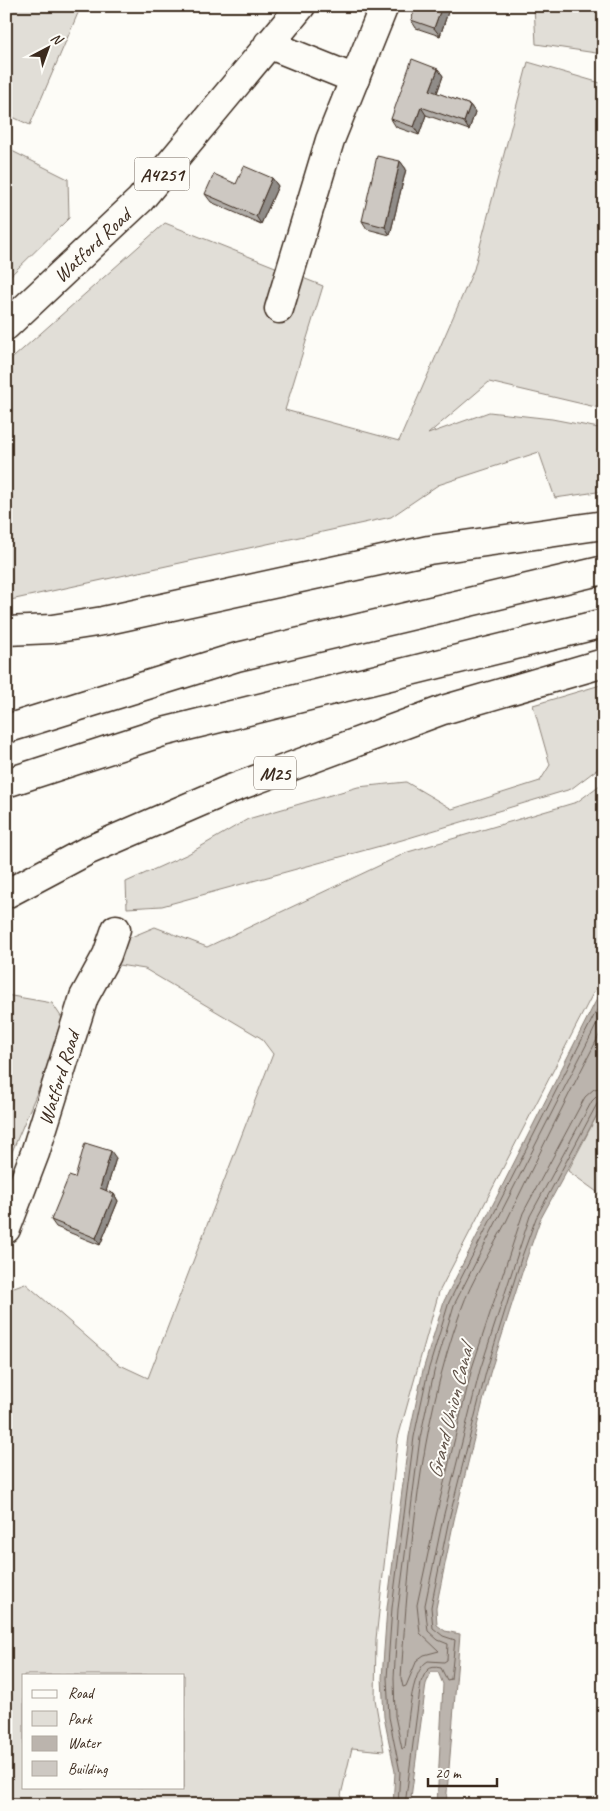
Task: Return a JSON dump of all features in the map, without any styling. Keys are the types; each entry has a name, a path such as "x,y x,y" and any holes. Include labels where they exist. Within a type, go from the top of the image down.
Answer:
{"main road":[{"name":"Watford Road","path":"6,326 140,200 301,6"},
{"path":"280,309 330,140 384,6"},
{"path":"268,44 355,79"},
{"path":"6,631 52,629 103,621 429,550 604,525"},
{"path":"6,729 238,657 567,577 604,570"},
{"path":"6,783 163,732 560,632 604,623"},
{"name":"M25","path":"6,894 87,851 228,790 443,710 604,663"},
{"name":"Watford Road","path":"6,1228 35,1152 84,997 107,955 116,929"}],"green space":[{"path":"6,6 81,6 30,125 6,114"},
{"path":"534,6 604,6 604,56 596,53 536,44"},
{"path":"528,62 604,84 604,409 489,382 428,434 489,412 552,419 604,429 604,491 555,498 539,452 438,485 391,517 6,601 6,364 165,223 323,286 285,410 399,441 474,269"},
{"path":"6,148 68,179 69,218 6,280"},
{"path":"604,684 604,764 571,789 402,840 162,906 127,908 126,882 188,854 248,819 358,787 406,782 452,809 540,781 550,765 533,705"},
{"path":"604,782 604,972 439,1292 398,1438 376,1639 375,1699 384,1751 352,1748 341,1795 345,1805 6,1805 6,1290 25,1283 118,1364 148,1378 273,1054 261,1038 145,969 112,964 124,940 155,927 207,947 408,852 577,802"},
{"path":"6,995 52,1003 66,1024 6,1166"},
{"path":"604,1102 604,1197 568,1171"}],"water":[{"name":"Grand Union Canal","path":"604,985 604,1102 540,1220 526,1260 490,1373 454,1520 436,1608 437,1625 445,1631 460,1634 446,1805 437,1805 443,1684 438,1672 431,1672 426,1684 410,1805 393,1805 395,1772 384,1717 382,1678 387,1608 409,1436 423,1370 444,1301"}],"building":[{"path":"416,6 442,6 434,28 411,20"},
{"path":"412,59 438,69 430,90 470,105 464,122 421,107 414,127 391,119"},
{"path":"377,156 400,161 385,227 362,221"},
{"path":"244,166 272,178 256,216 205,194 214,174 236,184"},
{"path":"85,1143 111,1151 100,1188 114,1194 96,1238 51,1220 69,1176 75,1178"}]}
